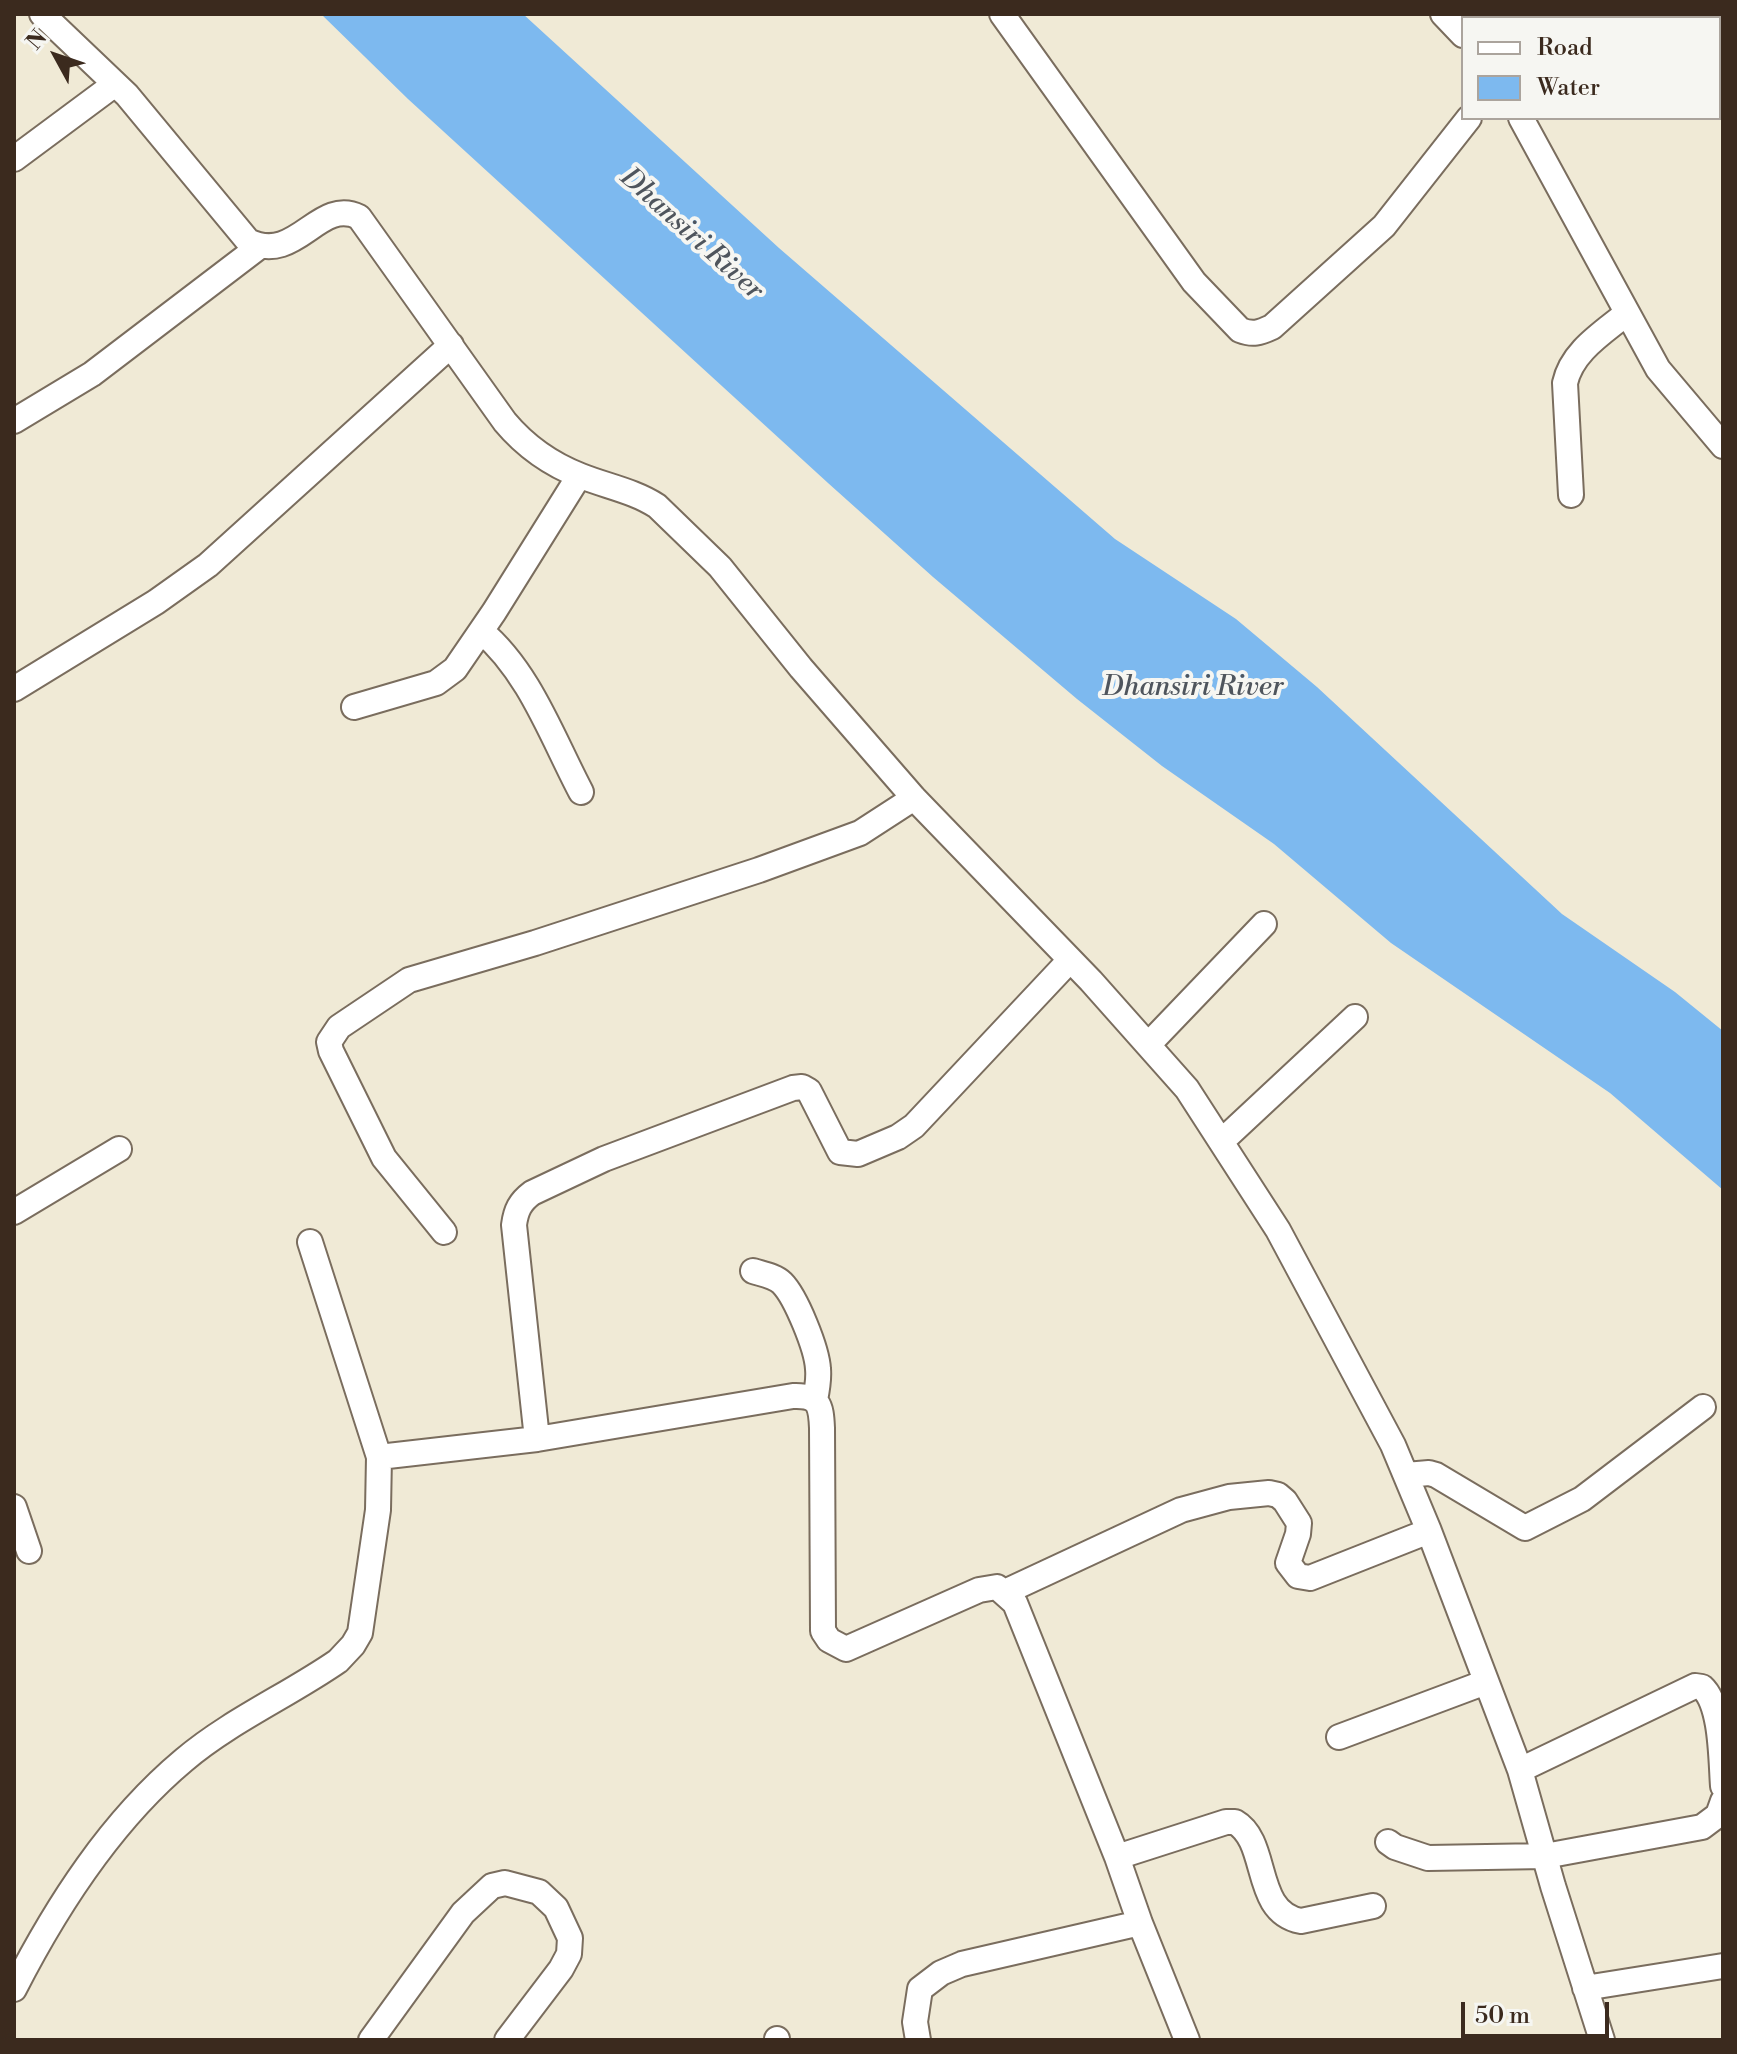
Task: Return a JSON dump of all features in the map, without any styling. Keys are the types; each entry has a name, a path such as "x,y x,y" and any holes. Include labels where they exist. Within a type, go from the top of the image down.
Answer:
{"street":[{"path":"42,14 115,84 248,241 270,248 282,245 332,215 342,212 359,217 522,442 534,452 579,476 645,498 720,567 801,668 914,798 1070,960 1198,1103 1290,1252 1406,1475 1520,1770 1602,2040"},
{"path":"1002,14 1194,282 1240,330 1250,334 1272,327 1368,242 1467,120"},
{"path":"1443,14 1461,33"},
{"path":"14,159 115,84"},
{"path":"1522,120 1658,369 1723,446"},
{"path":"14,421 92,374 260,246"},
{"path":"1571,495 1565,383 1568,370 1575,357 1627,313"},
{"path":"14,689 156,602 208,565 451,345"},
{"path":"354,707 447,677 481,631 579,476"},
{"path":"481,631 503,650 517,669 581,792"},
{"path":"444,1232 384,1158 331,1051 329,1042 339,1027 409,980 535,943 759,870 860,833 914,798"},
{"path":"1148,1045 1264,924"},
{"path":"537,1439 514,1225 516,1211 522,1201 532,1193 604,1159 793,1088 802,1087 809,1091 840,1152 858,1154 885,1143 914,1126 1070,960"},
{"path":"1222,1141 1355,1017"},
{"path":"14,1212 119,1149"},
{"path":"14,1989 43,1932 81,1874 160,1783 185,1759 338,1661 360,1633 378,1510 379,1457 310,1242"},
{"path":"753,1271 784,1284 800,1315 817,1359 819,1373 815,1400"},
{"path":"379,1457 537,1439 793,1396 807,1396 815,1400 821,1411 822,1428 823,1631 829,1640 846,1649 979,1590 997,1587 1015,1603 1187,2040"},
{"path":"1406,1475 1436,1475 1525,1528 1582,1499 1703,1407"},
{"path":"1005,1592 1181,1510 1229,1497 1269,1493 1285,1501 1299,1523 1288,1563 1298,1576 1310,1578 1429,1531"},
{"path":"14,1507 29,1551"},
{"path":"1339,1737 1486,1682"},
{"path":"1520,1770 1695,1686 1702,1687 1710,1699 1718,1728 1723,1786"},
{"path":"1388,1842 1428,1858 1545,1856 1702,1827 1718,1815 1723,1801"},
{"path":"1117,1857 1226,1822 1235,1822 1248,1834 1271,1897 1290,1919 1301,1921 1373,1906"},
{"path":"371,2040 463,1913 492,1886 505,1883 539,1892 556,1908 570,1938 569,1954 561,1969 507,2040"},
{"path":"918,2040 915,2022 920,1989 941,1973 962,1964 1140,1923"},
{"path":"1585,1988 1723,1966"}],"water":[{"name":"Dhansiri River","path":"321,14 523,14 779,248 1115,539 1236,619 1317,687 1562,914 1675,992 1723,1031 1723,1190 1610,1093 1391,943 1274,844 1162,766 1077,699 828,483 408,99"}]}
